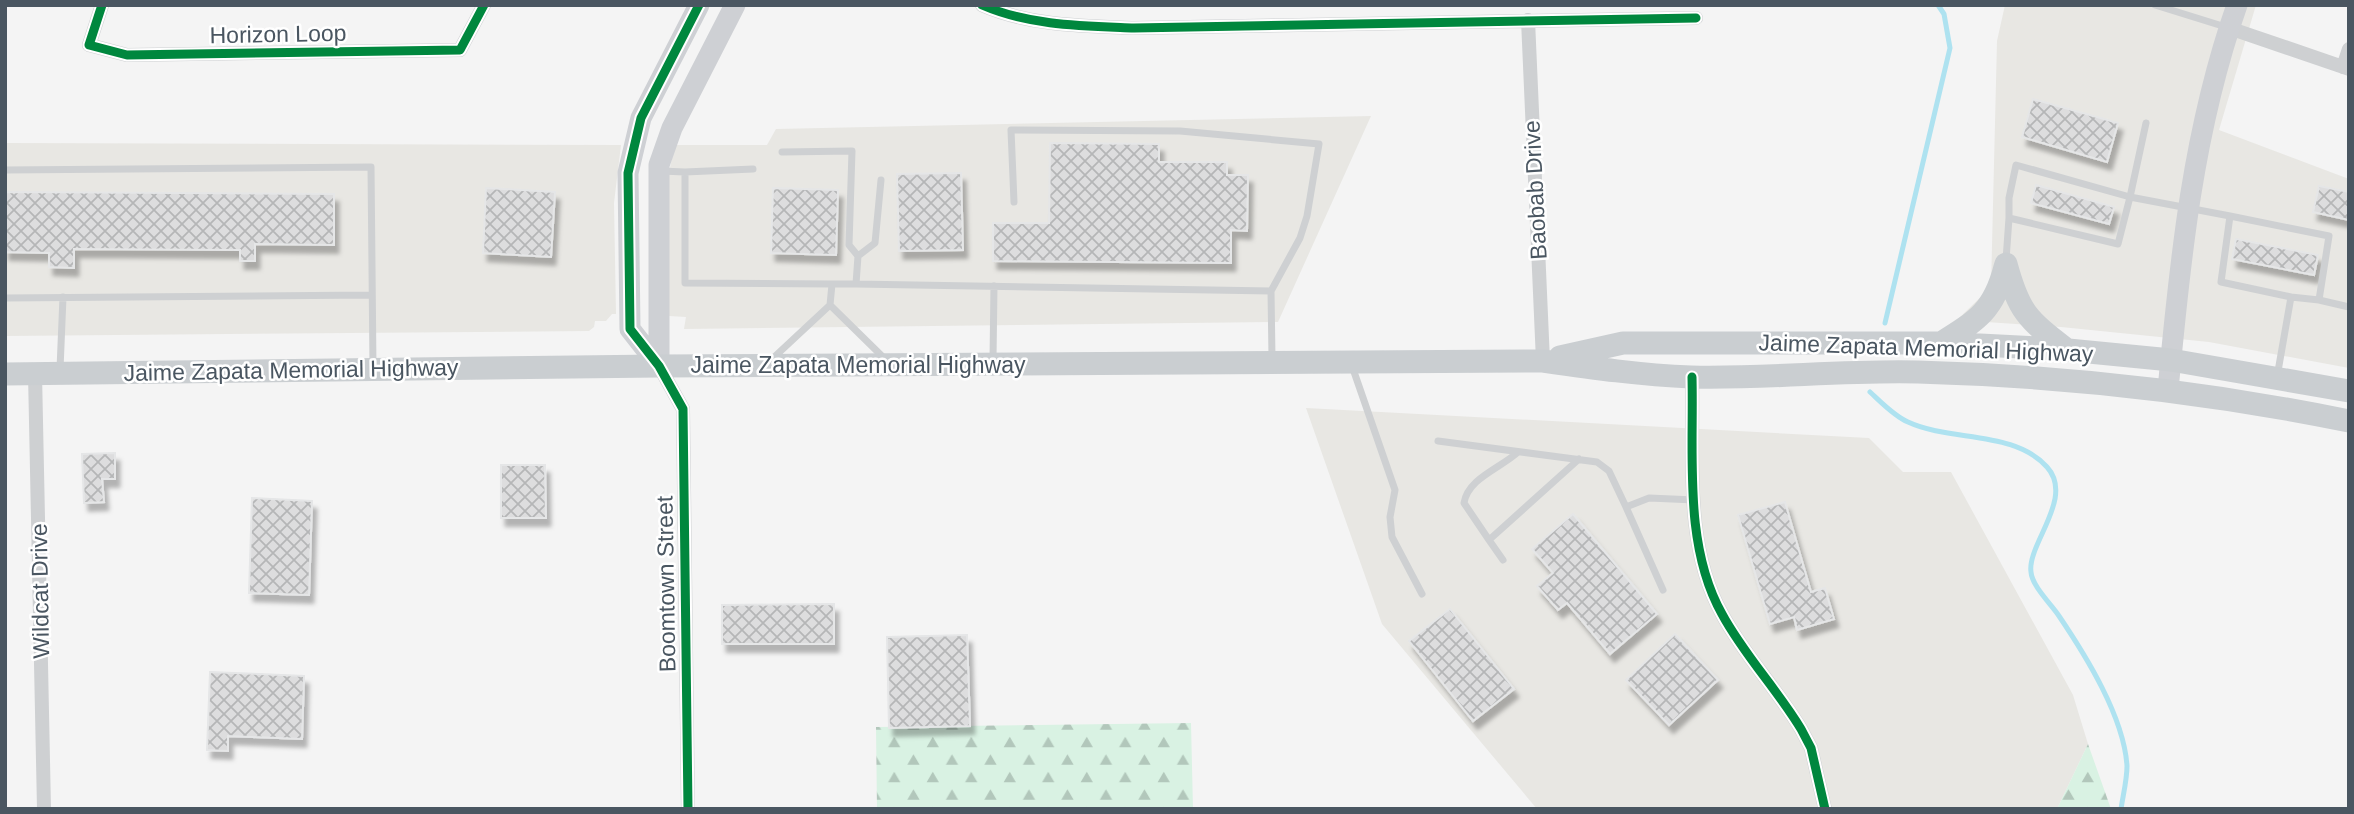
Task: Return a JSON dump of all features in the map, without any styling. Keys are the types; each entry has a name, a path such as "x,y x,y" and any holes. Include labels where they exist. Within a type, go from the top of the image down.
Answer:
{"main road":[{"path":"1941,343 1988,309 1998,294 2006,264"},
{"path":"2006,264 2015,298 2029,321 2066,349"},
{"name":"Jaime Zapata Memorial Highway","path":"1543,361 1623,343 1941,343 2066,349 2171,360 2349,391"},
{"path":"1692,377 1699,366 1720,356 1804,353 1838,343"},
{"name":"Jaime Zapata Memorial Highway","path":"5,374 766,365 1543,361 1624,372 1692,377 1914,372 2018,376 2168,390 2349,421"}],"street":[{"name":"Horizon Loop","path":"102,5 89,45 127,55 460,50 484,5"},
{"path":"659,366 630,329 628,173 641,118 699,5"},
{"path":"659,366 658,171 664,145 735,5"},
{"path":"982,5 996,12 1058,25 1134,28 1696,18"},
{"path":"2168,390 2187,209 2203,125 2229,28 2238,5"},
{"name":"Baobab Drive","path":"1528,20 1543,361"},
{"path":"2229,28 2346,68 2349,50"},
{"name":"Boomtown Street","path":"659,366 683,409 688,809"},
{"name":"Wildcat Drive","path":"35,373 44,809"},
{"path":"1692,377 1695,500 1700,550 1708,585 1721,614 1801,729 1811,748 1825,809"}],"lane":[{"path":"2155,5 2229,28"},
{"path":"2009,218 2118,244 2146,123"},
{"path":"1014,202 1011,130 1180,131 1319,144 1307,216 1300,238 1271,291 1272,362"},
{"path":"782,152 852,151 849,245 858,257 856,284"},
{"path":"2006,264 2009,198 2016,165 2130,197 2329,236 2319,300"},
{"path":"5,170 371,167 373,369"},
{"path":"658,171 753,169"},
{"path":"685,172 685,283 1271,291"},
{"path":"858,257 875,243 881,180"},
{"path":"2230,216 2221,282 2349,307"},
{"path":"766,365 830,305 832,284"},
{"path":"993,364 994,286"},
{"path":"5,298 372,295"},
{"path":"60,373 63,297"},
{"path":"2277,377 2291,297"},
{"path":"830,305 891,364"},
{"path":"1351,362 1395,490 1390,517 1392,537 1422,594"},
{"path":"1438,441 1597,462 1609,471 1663,590"},
{"path":"1503,560 1464,503 1465,495 1471,486 1518,452"},
{"path":"1489,540 1579,460"},
{"path":"1626,507 1649,498 1695,500"}],"shaded area":[{"path":"2005,5 2256,5 2219,130 2349,179 2349,368 2209,342 1957,320 1991,287 1997,41"},
{"path":"1371,116 1278,322 684,329 686,317 669,316 667,181 675,145 767,145 776,129"},
{"path":"5,143 621,145 614,203 616,314 612,314 606,321 595,321 594,327 589,331 5,336"},
{"path":"1306,408 1869,438 1903,472 1951,472 2073,695 2088,744 2057,809 1537,809 1382,624"}],"green space":[{"path":"1191,723 1193,809 877,809 876,727"},
{"path":"2088,744 2111,809 2057,809"}],"building":[{"path":"2033,99 2118,123 2107,162 2022,137"},
{"path":"1050,143 1159,144 1159,162 1227,162 1227,175 1248,175 1247,231 1231,230 1231,263 993,261 993,223 1049,223"},
{"path":"961,173 963,250 899,251 897,174"},
{"path":"2036,185 2114,207 2109,224 2031,203"},
{"path":"2319,186 2349,192 2349,220 2313,212"},
{"path":"486,188 555,192 551,257 483,253"},
{"path":"773,188 838,190 836,255 771,253"},
{"path":"5,192 334,194 334,245 255,244 255,261 240,261 240,250 74,249 74,268 49,267 49,253 5,252"},
{"path":"2236,239 2318,255 2314,275 2232,259"},
{"path":"115,453 115,479 102,479 104,502 84,503 82,454"},
{"path":"501,465 545,465 546,518 501,518"},
{"path":"252,498 312,501 309,595 249,593"},
{"path":"1785,502 1811,592 1825,588 1834,619 1797,630 1794,617 1770,624 1738,515"},
{"path":"1573,514 1657,614 1610,654 1567,603 1558,610 1537,586 1553,573 1532,549"},
{"path":"834,604 834,644 722,644 722,605"},
{"path":"1450,609 1514,689 1473,721 1409,641"},
{"path":"1675,634 1718,680 1669,725 1626,680"},
{"path":"967,635 970,726 889,728 887,637"},
{"path":"210,672 304,676 302,739 228,736 228,751 207,750"}],"waterway":[{"path":"1885,323 1950,48 1944,14 1938,5"},
{"path":"1870,392 1893,413 1908,422 2017,447 2033,455 2047,467 2054,479 2056,493 2032,561 2032,577 2081,649 2119,728 2127,766 2121,809"}],"cycle path":[{"path":"102,5 89,45 127,55 460,50 484,5"},
{"path":"688,809 683,409 659,366 630,329 628,173 641,118 699,5"},
{"path":"982,5 1038,21 1134,28 1696,18"},
{"path":"1692,377 1693,498 1701,559 1722,614 1750,658 1792,714 1811,748 1825,809"}]}
